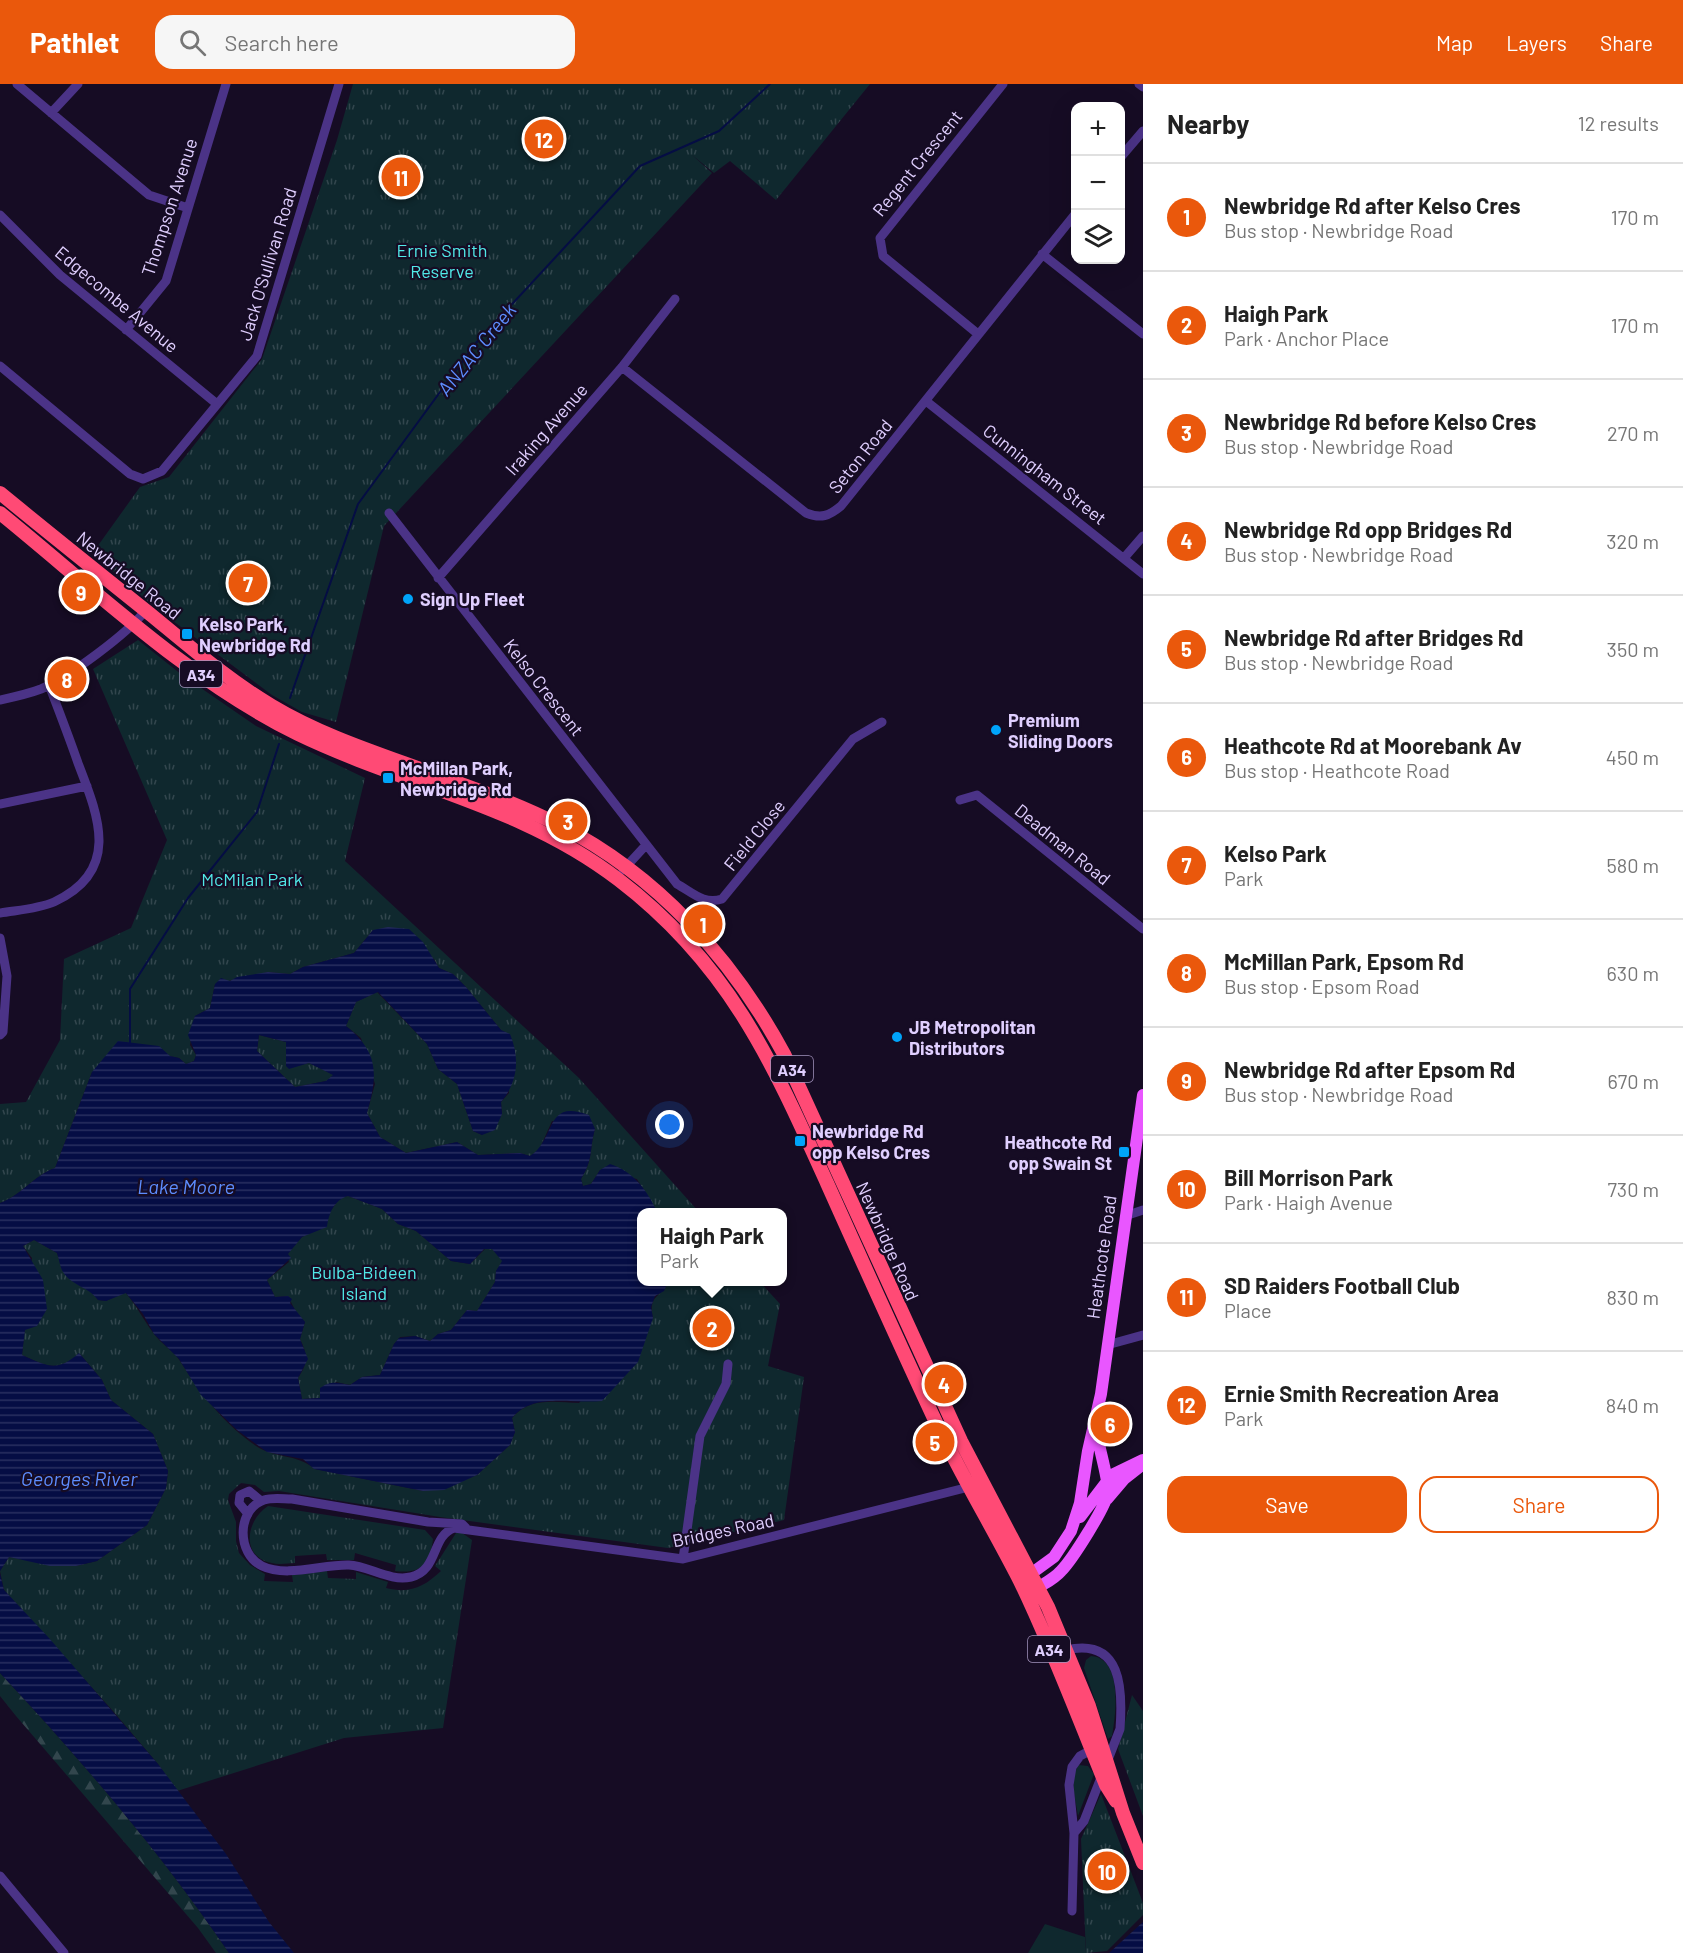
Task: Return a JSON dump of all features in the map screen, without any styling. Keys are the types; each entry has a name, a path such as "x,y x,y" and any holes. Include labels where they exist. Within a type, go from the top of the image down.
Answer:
{"highway":[{"name":"Newbridge Road","path":"0,493 272,713"},
{"name":"Newbridge Road","path":"0,513 135,623 224,691 302,728 515,818 573,849 617,878 658,912 696,951 723,984 754,1031 802,1126 936,1421 1039,1587 1066,1650 1098,1749 1143,1863"},
{"name":"Newbridge Road","path":"302,728 533,812 596,846 670,902 708,942 754,1001 769,1025 804,1095 975,1484 1098,1749 1098,1766 1109,1778"},
{"name":"Heathcote Road","path":"1021,1583 1032,1573"},
{"path":"1021,1583 1030,1588 1039,1587"}],"main road":[{"name":"Heathcote Road","path":"1032,1573 1054,1557 1071,1531 1080,1503 1095,1425 1143,1095"},
{"name":"Heathcote Road","path":"1039,1587 1061,1571 1105,1503 1105,1480 1095,1425"},
{"path":"1087,1458 1089,1473 1105,1480 1121,1476 1143,1462"},
{"path":"1105,1503 1121,1476"},
{"path":"1071,1531 1105,1480"}],"street":[{"path":"17,84 149,195 188,208"},
{"path":"51,113 78,84"},
{"name":"Thompson Avenue","path":"126,330 166,280 226,84"},
{"name":"Jack O'Sullivan Road","path":"0,366 130,474 143,479 162,471 257,356 339,84"},
{"name":"Regent Crescent","path":"978,334 883,256 880,238 1003,84"},
{"path":"1139,84 1143,87"},
{"path":"1122,156 1143,130"},
{"name":"Edgecombe Avenue","path":"0,215 60,275 217,404"},
{"name":"Seton Road","path":"622,368 806,513 818,518 831,514 841,506 1071,219"},
{"path":"1042,254 1143,334"},
{"name":"Iraking Avenue","path":"438,578 622,368 675,298"},
{"name":"Cunningham Street","path":"926,400 1143,574"},
{"name":"Kelso Crescent","path":"388,513 646,845"},
{"path":"1124,558 1143,536"},
{"path":"0,700 49,685 135,623 146,611"},
{"path":"0,913 54,902 74,890 90,872 96,860 100,830 99,817 49,685"},
{"name":"Field Close","path":"646,845 677,884 700,899 712,902 722,899 853,739 882,722"},
{"path":"0,804 87,786"},
{"name":"Deadman Road","path":"960,800 977,795 1143,929"},
{"path":"617,878 646,845"},
{"path":"0,939 7,976 3,1032 0,1035"},
{"path":"1125,1216 1143,1210"},
{"path":"1107,1345 1143,1335"},
{"path":"683,1559 700,1436 726,1384 728,1364"},
{"name":"Bridges Road","path":"440,1540 428,1567 411,1577 393,1577 350,1565 269,1569 256,1563 244,1544 243,1535 248,1514 239,1503 238,1497 243,1492 253,1493 261,1501 292,1499 428,1522 462,1524 464,1528 683,1559 975,1484"},
{"path":"248,1514 261,1501"},
{"path":"428,1522 437,1529 440,1540"},
{"path":"440,1540 448,1530 464,1528"},
{"path":"1066,1650 1083,1648 1101,1652 1112,1660 1118,1673 1121,1715 1120,1729 1084,1821 1074,1833"},
{"path":"1072,1911 1074,1833 1069,1785 1072,1767 1080,1756 1098,1749"},
{"path":"0,1876 64,1953"}],"green space":[{"name":"Ernie Smith Reserve","path":"353,84 870,84 776,200 730,161 714,173 691,154 712,173 384,526 336,722 302,712 272,695 161,612 92,554 140,487 169,477 262,359 337,140"},
{"name":"McMilan Park","path":"138,640 182,675 256,726 365,778 345,861 579,1078 695,1208 655,1208 637,1179 600,1170 591,1184 583,1186 581,1179 590,1159 595,1129 552,1121 539,1150 530,1156 520,1153 478,1155 457,1142 406,1153 380,1137 367,1113 375,1084 361,1038 346,1026 356,1002 377,992 427,1044 438,1069 457,1084 473,1131 482,1135 502,1114 501,1102 509,1093 501,1030 466,987 453,974 439,968 434,959 373,930 354,953 303,967 290,974 268,972 215,984 210,1008 195,1016 190,1045 196,1055 194,1061 186,1064 179,1058 170,1056 92,1072 55,1168 0,1203 0,1104 26,1102 60,1040 64,959 131,928 167,840 93,669"},
{"path":"259,1035 286,1042 286,1058 302,1064 309,1063 334,1075 326,1081 295,1087 257,1051"},
{"name":"Bulba-Bideen Island","path":"348,1196 382,1209 398,1224 416,1231 451,1261 470,1264 485,1249 492,1249 503,1261 496,1271 495,1282 477,1311 467,1310 451,1330 438,1334 430,1341 415,1336 400,1337 394,1344 380,1375 362,1377 350,1385 336,1382 321,1398 302,1399 298,1378 306,1359 300,1339 305,1322 298,1316 288,1296 275,1297 267,1280 289,1262 287,1254 302,1237 318,1228 340,1198"},
{"path":"34,1240 57,1253 61,1265 70,1278 86,1287 98,1300 106,1301 125,1292 154,1334 177,1357 214,1407 233,1428 256,1446 270,1453 300,1460 315,1469 423,1491 477,1475 510,1445 515,1432 512,1418 526,1407 542,1402 579,1403 653,1318 653,1301 666,1286 764,1286 780,1304 768,1366 804,1377 784,1520 668,1548 440,1517 279,1491 264,1492 255,1485 241,1483 229,1494 228,1500 236,1522 236,1541 239,1553 250,1565 265,1574 264,1581 293,1582 292,1575 327,1571 328,1578 356,1579 356,1572 388,1582 386,1588 402,1590 416,1588 441,1571 435,1566 458,1530 472,1540 443,1728 344,1738 177,1791 158,1764 113,1711 4,1590 0,1571 9,1557 76,1566 97,1561 147,1525 166,1488 168,1471 153,1434 111,1400 102,1380 80,1354 64,1363 52,1366 22,1355 32,1258 23,1246"},
{"path":"268,1506 425,1530 433,1539 432,1548 423,1566 404,1572 395,1571 396,1565 355,1553 354,1560 327,1560 326,1554 295,1556 295,1563 272,1563 255,1554 250,1538 255,1520"},
{"path":"1091,1656 1101,1659 1113,1676 1116,1702 1112,1736 1108,1739 1084,1668 1086,1660"},
{"path":"0,1673 61,1740 149,1844 229,1953 216,1953 198,1928 16,1716 0,1696"},
{"path":"1132,1695 1143,1711 1143,1816 1118,1749"},
{"path":"1079,1765 1088,1766 1094,1774 1078,1816 1073,1782"},
{"path":"1101,1794 1143,1903 1143,1915 1107,1951 1086,1953 1081,1839"},
{"path":"1045,1924 1085,1937 1086,1953 1028,1953"}],"water":[{"name":"Lake Moore","path":"388,927 409,929 423,942 439,968 453,974 501,1030 510,1034 515,1052 516,1070 511,1086 501,1102 502,1114 495,1130 482,1135 473,1131 457,1084 438,1069 427,1044 378,992 356,1002 346,1026 365,1045 370,1055 374,1076 367,1113 380,1137 406,1153 457,1142 478,1155 520,1153 530,1156 544,1140 558,1116 565,1112 575,1111 589,1115 595,1129 590,1159 581,1179 583,1186 591,1184 600,1170 610,1164 633,1177 649,1197 655,1208 637,1208 637,1286 666,1286 664,1291 655,1296 651,1307 653,1318 638,1362 602,1401 542,1402 521,1410 512,1418 515,1432 510,1445 477,1475 444,1490 423,1491 314,1469 303,1459 267,1452 237,1430 201,1395 179,1359 154,1334 143,1314 126,1293 106,1301 98,1300 67,1277 62,1270 57,1253 34,1240 23,1246 43,1280 47,1309 37,1326 25,1330 22,1355 52,1366 64,1363 79,1353 102,1380 111,1400 153,1434 168,1471 166,1488 147,1525 97,1561 76,1566 50,1566 9,1557 0,1571 0,1203 55,1168 92,1072 118,1041 159,1046 170,1056 179,1058 186,1064 194,1061 196,1055 188,1035 195,1016 210,1008 215,984 221,978 230,981 237,977 268,972 290,974 303,967 354,953 373,930","holes":["259,1035 286,1042 286,1066 289,1069 309,1063 333,1075 326,1081 295,1087 257,1051","348,1196 382,1209 398,1224 416,1231 451,1261 470,1264 484,1249 492,1249 502,1261 496,1271 495,1282 477,1311 467,1310 451,1330 438,1334 430,1341 415,1336 399,1338 380,1375 362,1377 350,1385 328,1384 320,1388 320,1398 302,1399 298,1378 308,1359 300,1339 305,1322 290,1303 292,1299 288,1296 275,1297 267,1280 291,1258 288,1254 302,1237 327,1227 333,1208 343,1198"]},
{"path":"0,1574 4,1590 49,1638 158,1764 226,1854 269,1922 294,1953 229,1953 149,1844 61,1740 0,1673"},
{"path":"1143,1922 1143,1953 1109,1953"}],"waterway":[{"name":"ANZAC Creek","path":"290,698 358,504 476,343 640,166 719,131 770,84"},
{"name":"ANZAC Creek","path":"130,1045 130,989 188,898 257,812 279,744"}],"place":[{"name":"Ernie Smith Recreation Area","path":"544,139"},
{"name":"SD Raiders Football Club","path":"401,177"},
{"name":"Kelso Park","path":"248,583"},
{"name":"Newbridge Rd after Epsom Rd","path":"81,592"},
{"name":"Sign Up Fleet","path":"408,599"},
{"name":"Kelso Park, Newbridge Rd","path":"187,634"},
{"name":"McMillan Park, Epsom Rd","path":"67,679"},
{"name":"Premium Sliding Doors","path":"996,730"},
{"name":"McMillan Park, Newbridge Rd","path":"388,778"},
{"name":"Newbridge Rd before Kelso Cres","path":"568,821"},
{"name":"Newbridge Rd after Kelso Cres","path":"703,924"},
{"name":"JB Metropolitan Distributors","path":"897,1037"},
{"name":"Newbridge Rd opp Kelso Cres","path":"800,1141"},
{"name":"Heathcote Rd opp Swain St","path":"1124,1152"},
{"name":"Haigh Park","path":"712,1328"},
{"name":"Newbridge Rd opp Bridges Rd","path":"944,1384"},
{"name":"Heathcote Rd at Moorebank Av","path":"1110,1424"},
{"name":"Newbridge Rd after Bridges Rd","path":"935,1442"},
{"name":"Bill Morrison Park","path":"1107,1871"}],"water label":[{"name":"Georges River","path":"79,1478"}]}
